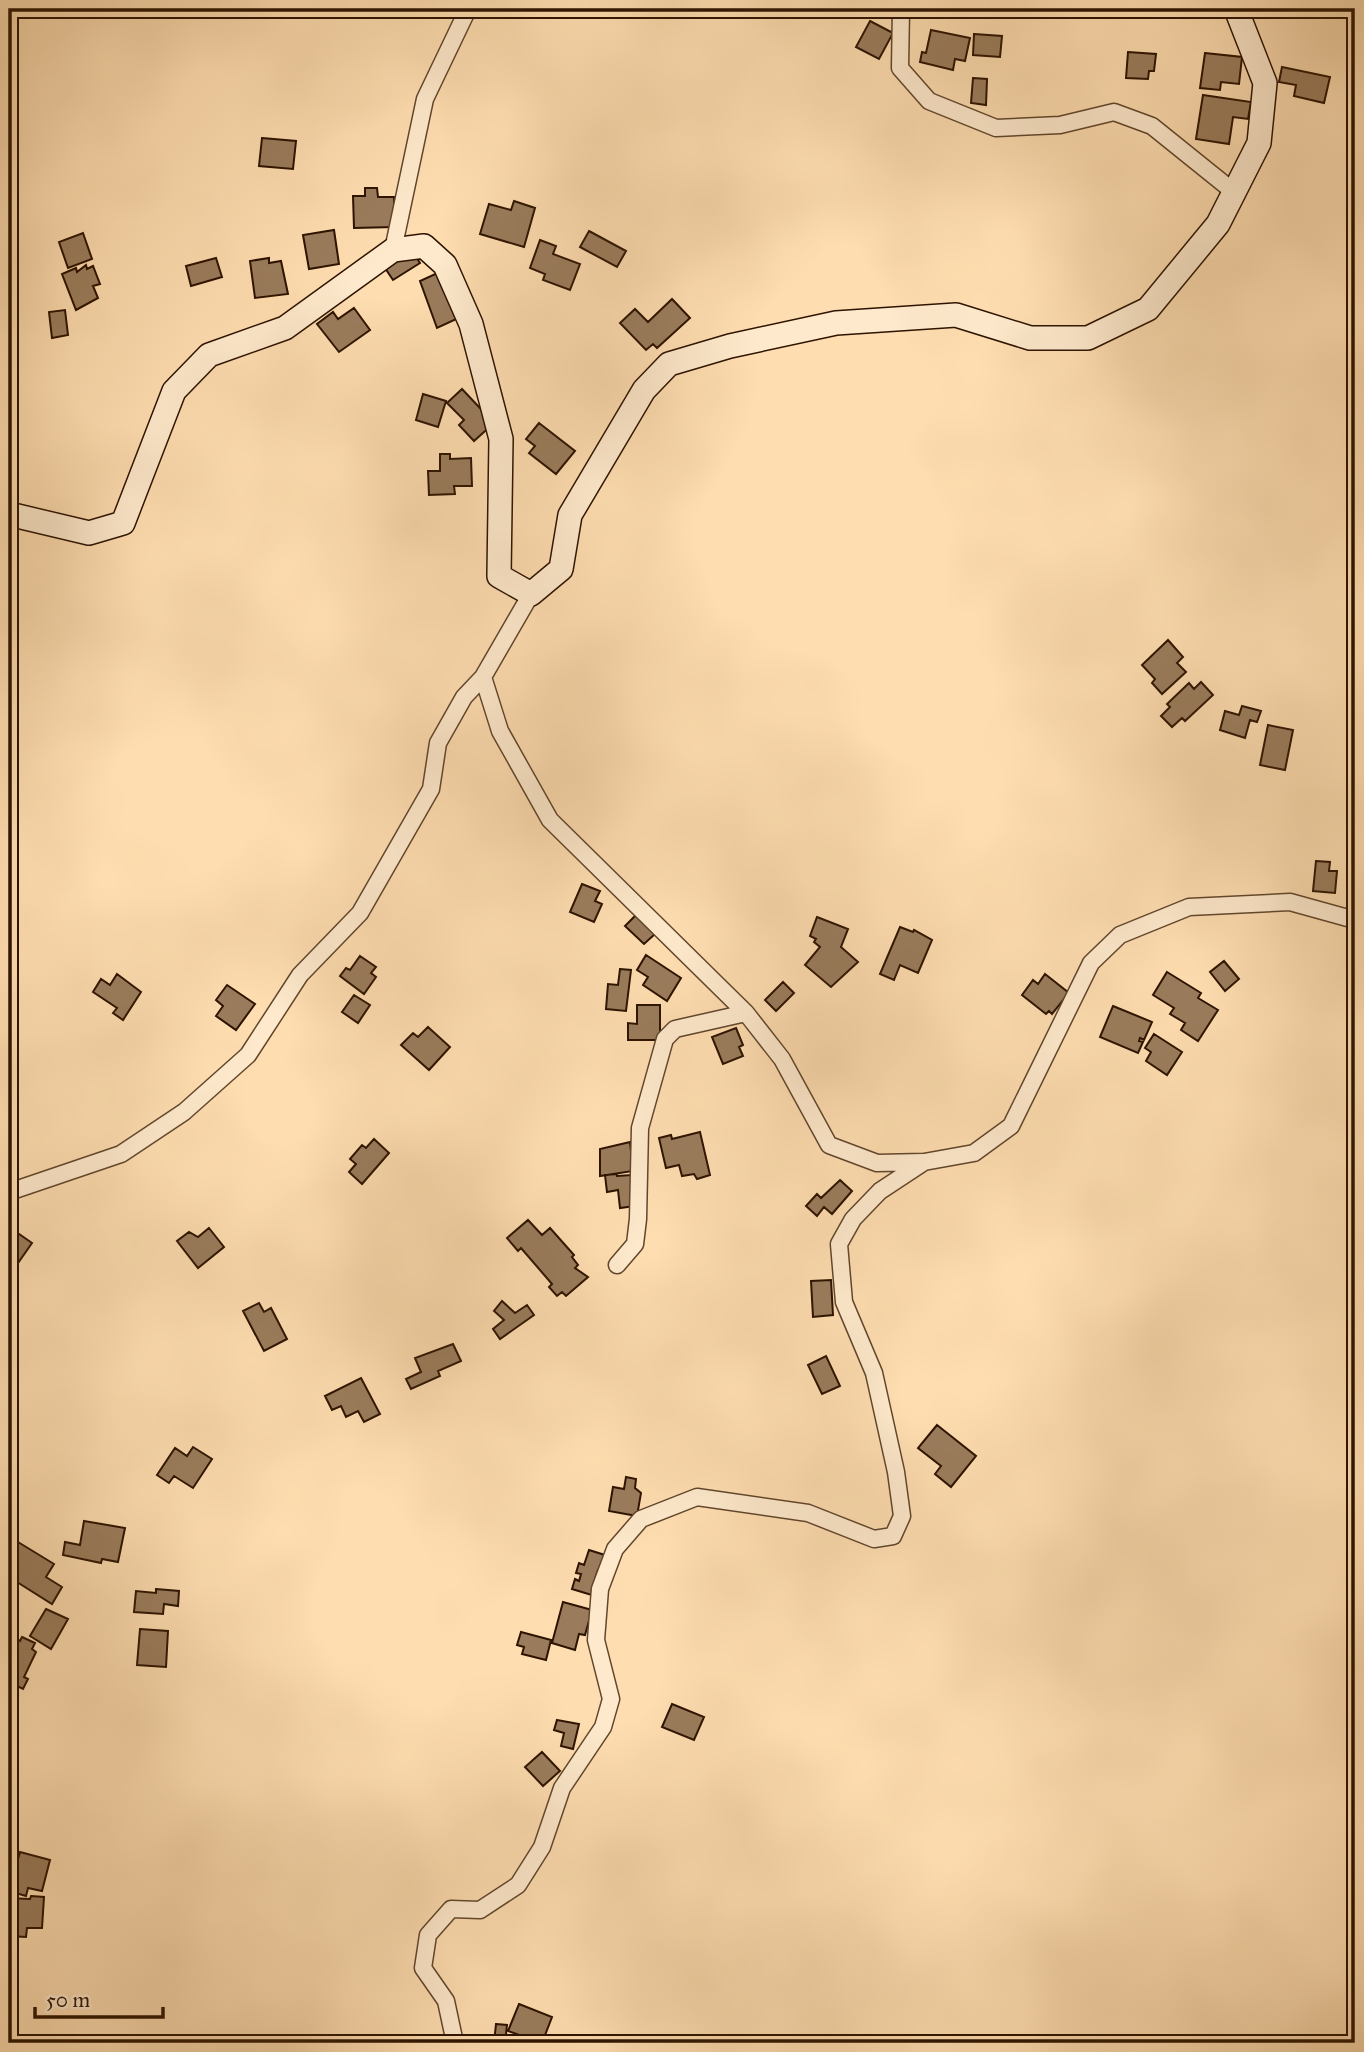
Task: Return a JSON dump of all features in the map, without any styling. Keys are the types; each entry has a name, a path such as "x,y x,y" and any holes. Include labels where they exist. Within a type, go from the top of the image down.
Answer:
{"street":[{"path":"393,250 425,99 468,9"},
{"path":"901,9 900,68 929,101 996,128 1060,125 1114,112 1152,126 1234,192"},
{"path":"9,1192 121,1154 184,1112 248,1055 300,975 360,914 432,789 438,743 464,697 483,677 531,594 561,569 570,516 644,390 669,364 730,346 836,323 956,315 1030,338 1088,338 1148,309 1218,224 1259,143 1265,83 1237,9"},
{"path":"9,514 89,533 123,523 174,391 209,355 285,328 393,250 424,246 445,265 471,324 501,439 499,576 531,594"},
{"path":"483,677 500,731 550,820 746,1013 782,1059 829,1145 877,1163 924,1162 974,1153 1011,1126 1091,963 1120,935 1189,907 1290,902 1355,920"},
{"path":"617,1265 635,1244 640,1128 665,1039 675,1029 746,1013"},
{"path":"456,2043 446,2001 423,1968 428,1935 451,1909 480,1910 518,1885 542,1847 562,1788 603,1727 611,1699 596,1640 600,1589 615,1549 641,1520 696,1497 808,1513 874,1539 893,1536 902,1516 896,1472 874,1373 844,1302 839,1244 853,1219 880,1191 924,1162"}],"building":[{"path":"1263,9 1284,9 1285,12 1263,14"},
{"path":"870,21 893,33 879,59 856,47"},
{"path":"931,30 970,38 965,61 955,59 953,70 920,62 922,52 926,53"},
{"path":"974,34 1002,36 1000,57 973,55"},
{"path":"1128,52 1156,54 1154,71 1149,71 1148,79 1126,78"},
{"path":"1205,53 1242,57 1239,84 1221,82 1220,90 1200,88"},
{"path":"1282,67 1330,77 1324,103 1294,96 1296,85 1279,82"},
{"path":"973,78 987,79 986,105 971,103"},
{"path":"1203,95 1251,102 1248,119 1233,117 1229,144 1196,139"},
{"path":"262,138 296,141 293,169 259,166"},
{"path":"365,188 377,188 378,197 394,197 395,227 354,228 353,196 365,196"},
{"path":"514,201 535,208 524,247 480,234 489,204 511,210"},
{"path":"334,230 339,264 309,269 303,235"},
{"path":"589,231 626,251 617,267 580,247"},
{"path":"83,233 92,259 68,268 59,242"},
{"path":"540,240 556,246 553,254 580,264 570,290 543,280 545,274 530,268"},
{"path":"412,251 420,263 393,280 385,268"},
{"path":"216,258 222,277 191,286 186,266"},
{"path":"269,258 269,263 281,261 288,294 255,298 250,261"},
{"path":"86,265 87,269 93,266 100,284 93,286 98,298 76,310 62,274 76,268 77,272"},
{"path":"444,270 465,315 437,328 420,281"},
{"path":"672,299 690,318 657,348 653,344 646,350 620,323 635,309 648,322"},
{"path":"354,308 370,330 339,352 317,324 333,312 338,319"},
{"path":"65,310 68,335 52,338 49,312"},
{"path":"462,389 494,423 474,441 459,425 464,420 447,403"},
{"path":"423,394 446,401 438,427 416,420"},
{"path":"539,423 575,451 556,474 529,453 535,446 526,439"},
{"path":"440,454 450,454 450,459 471,458 472,486 454,486 455,494 429,495 428,471 440,471"},
{"path":"1168,640 1183,657 1177,663 1186,672 1162,694 1152,683 1155,679 1142,665"},
{"path":"1201,682 1213,695 1185,721 1182,718 1172,727 1161,716 1170,707 1167,704 1189,683 1194,689"},
{"path":"1242,706 1261,711 1257,722 1250,720 1245,738 1220,730 1225,711 1239,715"},
{"path":"1268,725 1293,730 1285,770 1260,765"},
{"path":"1316,861 1330,862 1329,871 1337,871 1335,893 1313,891"},
{"path":"582,884 600,891 595,901 602,904 594,922 570,912"},
{"path":"636,915 655,934 644,944 625,926"},
{"path":"817,917 848,929 841,947 858,962 831,987 805,965 820,947 814,942 816,939 810,936"},
{"path":"900,927 913,932 914,930 932,940 918,973 900,965 894,980 880,974"},
{"path":"646,955 681,978 667,1001 643,985 648,977 637,970"},
{"path":"360,956 376,967 371,973 376,977 364,994 340,976 346,968 350,970"},
{"path":"1224,961 1239,979 1225,991 1210,972"},
{"path":"620,969 631,970 626,1011 606,1009 608,984 618,985"},
{"path":"1167,972 1201,993 1198,998 1218,1010 1198,1041 1181,1030 1185,1023 1170,1014 1174,1008 1153,995"},
{"path":"117,974 141,992 123,1020 113,1013 117,1008 93,992 101,979 110,985"},
{"path":"1045,974 1069,993 1052,1014 1049,1011 1046,1014 1022,995 1033,980 1038,984"},
{"path":"783,982 794,993 776,1011 765,1000"},
{"path":"227,985 255,1004 236,1030 216,1016 223,1006 216,1000"},
{"path":"354,995 370,1005 358,1023 342,1012"},
{"path":"637,1005 660,1005 660,1040 628,1040 628,1023 637,1024"},
{"path":"1113,1006 1152,1022 1144,1040 1140,1038 1139,1041 1143,1042 1138,1053 1100,1037"},
{"path":"428,1027 450,1047 429,1070 401,1045 413,1033 418,1037"},
{"path":"736,1028 743,1045 739,1047 743,1056 723,1064 712,1037"},
{"path":"1154,1034 1182,1052 1167,1075 1146,1061 1151,1052 1145,1048"},
{"path":"700,1132 710,1175 697,1179 694,1174 682,1176 679,1165 666,1168 659,1138 671,1135 672,1139"},
{"path":"374,1139 389,1153 362,1184 349,1172 356,1164 350,1159 362,1145 366,1148"},
{"path":"630,1142 633,1171 600,1176 600,1149"},
{"path":"605,1175 632,1175 635,1206 620,1208 618,1190 607,1192"},
{"path":"840,1180 852,1191 832,1214 824,1207 817,1216 806,1206 817,1194 821,1198"},
{"path":"528,1220 542,1235 550,1228 574,1255 572,1257 578,1265 575,1268 588,1277 566,1296 562,1292 557,1296 549,1287 552,1284 521,1248 518,1251 507,1238"},
{"path":"9,1227 32,1243 9,1276"},
{"path":"209,1228 224,1247 198,1268 177,1241 189,1232 198,1237"},
{"path":"831,1280 833,1315 813,1317 811,1281"},
{"path":"502,1301 515,1313 527,1305 534,1315 500,1339 493,1329 504,1320 494,1311"},
{"path":"259,1303 264,1312 271,1308 287,1339 264,1351 243,1311"},
{"path":"453,1344 461,1361 438,1371 440,1376 411,1389 406,1379 421,1372 415,1358"},
{"path":"826,1356 840,1386 822,1394 808,1365"},
{"path":"361,1378 380,1414 364,1422 358,1411 346,1417 341,1406 332,1410 325,1396"},
{"path":"937,1425 976,1456 951,1487 935,1474 941,1466 918,1448"},
{"path":"193,1447 212,1459 193,1488 174,1476 169,1483 157,1475 175,1448 187,1456"},
{"path":"626,1477 636,1479 635,1488 641,1493 637,1516 609,1511 613,1487 624,1489"},
{"path":"84,1521 125,1528 118,1562 102,1559 101,1563 63,1555 65,1542 80,1545"},
{"path":"18,1542 54,1564 46,1577 62,1587 52,1604 9,1577 18,1562 9,1557"},
{"path":"589,1550 608,1556 603,1572 598,1570 595,1579 599,1581 595,1596 572,1589 575,1579 579,1581 581,1574 576,1573 579,1563 584,1565"},
{"path":"156,1589 179,1591 178,1606 164,1604 163,1614 134,1612 136,1591 156,1593"},
{"path":"563,1602 592,1610 585,1635 579,1634 575,1650 552,1643"},
{"path":"46,1609 68,1619 51,1649 30,1636"},
{"path":"140,1629 168,1631 166,1667 137,1665"},
{"path":"521,1632 551,1640 546,1660 522,1654 524,1647 517,1645"},
{"path":"22,1637 35,1643 32,1649 36,1652 24,1677 28,1679 23,1689 9,1682 9,1646 13,1638 20,1641"},
{"path":"9,1693 18,1696 9,1722"},
{"path":"672,1704 704,1717 694,1740 662,1727"},
{"path":"557,1720 579,1724 573,1749 561,1746 564,1733 554,1730"},
{"path":"542,1752 560,1771 543,1786 525,1767"},
{"path":"20,1852 50,1860 42,1891 28,1888 26,1896 9,1891"},
{"path":"31,1896 44,1897 42,1928 27,1928 26,1937 9,1936 9,1898 30,1899"},
{"path":"519,2004 552,2017 542,2043 508,2031"},
{"path":"496,2024 507,2025 505,2043 494,2043"}]}
